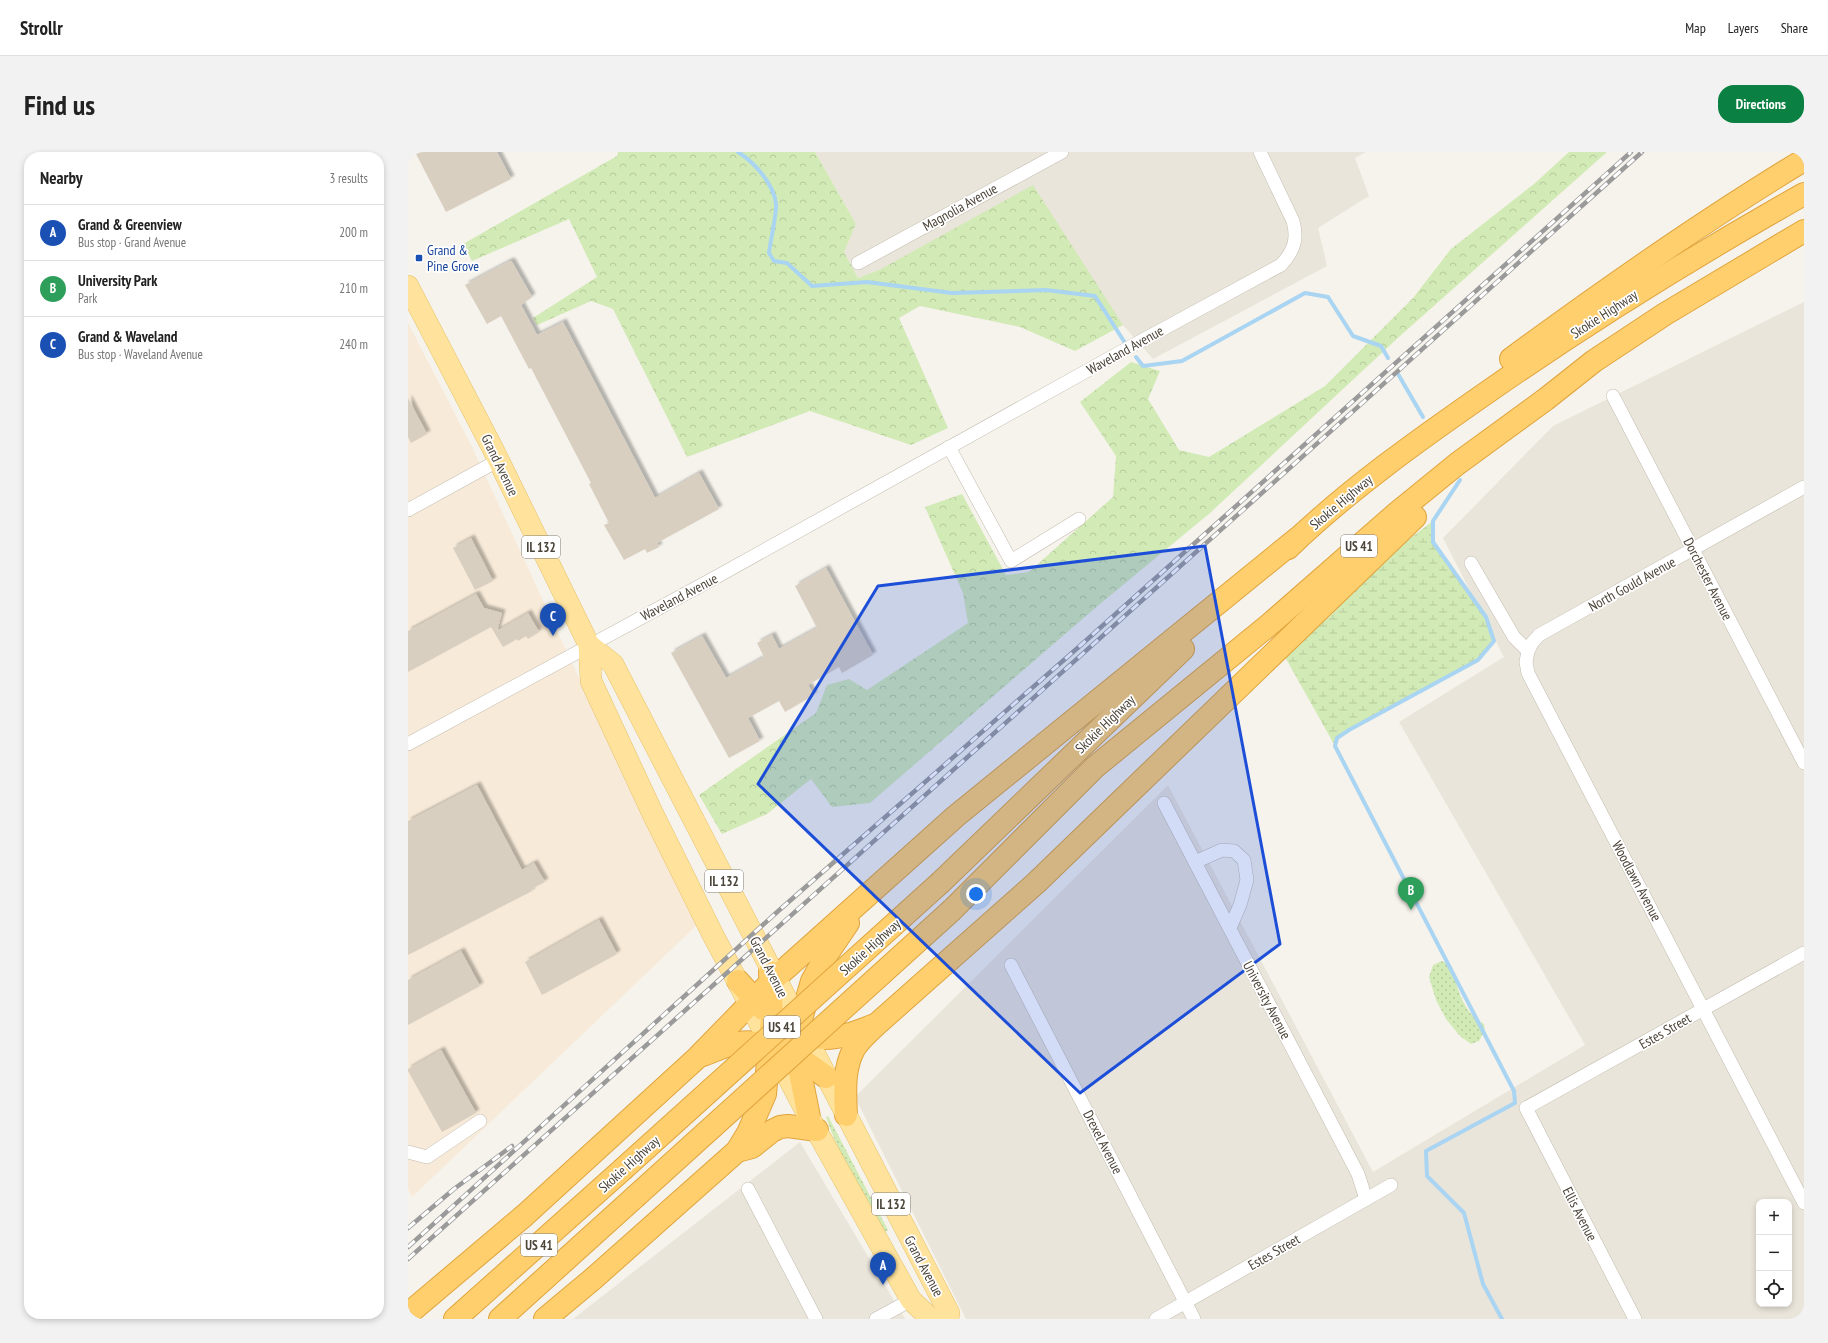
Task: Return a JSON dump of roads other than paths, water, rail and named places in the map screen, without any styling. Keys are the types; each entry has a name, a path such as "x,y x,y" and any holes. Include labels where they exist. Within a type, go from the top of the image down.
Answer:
{"highway":[{"path":"1357,488 1458,398 1546,333 1743,197 1804,160"},
{"name":"Skokie Highway","path":"455,1319 941,882 1298,538 1357,488 1449,418 1566,339 1649,285 1804,194"},
{"name":"Skokie Highway","path":"500,1319 952,910 1095,767 1270,624 1398,512 1451,469 1546,399 1594,361 1665,314 1804,231"},
{"path":"846,1115 845,1081 847,1068 854,1048 877,1024 1036,883 1403,528 1546,399"},
{"path":"408,1314 525,1215 698,1057 752,1001 772,976 860,903 956,816 1298,538"},
{"path":"737,1151 752,1147 772,1130 780,1127 813,1124 797,1058 806,999 819,968 839,939 860,903"},
{"path":"545,1319 622,1254 737,1151 748,1133 765,1094 771,1045 772,976"},
{"path":"738,981 752,1001 772,1018 814,1038 836,1038 877,1024"},
{"path":"698,1057 739,1043 771,1045 809,1064 826,1077"},
{"path":"420,1319 525,1215"}],"main road":[{"name":"Grand Avenue","path":"408,286 499,460 589,645 591,681 652,812 738,981"},
{"name":"Grand Avenue","path":"589,645 613,664 800,1031 826,1077 949,1313 948,1319"},
{"name":"Grand Avenue","path":"752,1001 771,1045 813,1124 911,1300 931,1319"}],"street":[{"name":"Magnolia Avenue","path":"858,263 1062,152"},
{"name":"Waveland Avenue","path":"408,744 1282,265 1290,256 1295,245 1296,233 1293,221 1260,152"},
{"name":"Dorchester Avenue","path":"1613,396 1804,762"},
{"path":"949,447 1011,561 1080,519"},
{"path":"408,510 499,460"},
{"name":"North Gould Avenue","path":"1528,651 1532,643 1539,635 1804,487"},
{"path":"1471,563 1514,637 1528,651"},
{"name":"Woodlawn Avenue","path":"1528,651 1526,662 1528,673 1804,1203"},
{"name":"University Avenue","path":"1164,803 1358,1174 1366,1199"},
{"path":"1195,862 1222,850 1234,851 1244,860 1247,880 1240,905 1230,928"},
{"name":"Estes Street","path":"1526,1108 1804,953"},
{"name":"Drexel Avenue","path":"1011,965 1194,1319"},
{"name":"Ellis Avenue","path":"1526,1108 1635,1319"},
{"path":"408,1152 427,1157 480,1121"},
{"name":"Estes Street","path":"1156,1319 1391,1185"},
{"path":"748,1189 816,1319"},
{"path":"876,1319 911,1300"}],"waterway":[{"path":"738,152 762,174 774,196 776,208 769,253 774,261 787,263 812,286 867,282 952,293 1046,290 1095,296 1127,346"},
{"path":"1136,357 1143,366 1182,361 1305,293 1328,297 1353,336 1381,346 1388,358"},
{"path":"1398,374 1423,417"},
{"path":"1460,480 1433,521 1433,542 1486,617 1494,641 1478,660 1349,730 1337,738 1335,746 1514,1091 1515,1103 1426,1151 1427,1176 1464,1213 1483,1284 1502,1319"}],"railway":[{"path":"408,1247 776,913 1081,645 1631,152"},
{"path":"408,1259 1642,152"},
{"path":"408,1228 454,1189 512,1146"}],"place":[{"name":"Grand & Pine Grove","path":"419,258"},
{"name":"Grand & Waveland","path":"553,636"},
{"name":"University Park","path":"1411,910"},
{"name":"Grand & Greenview","path":"883,1285"}]}
